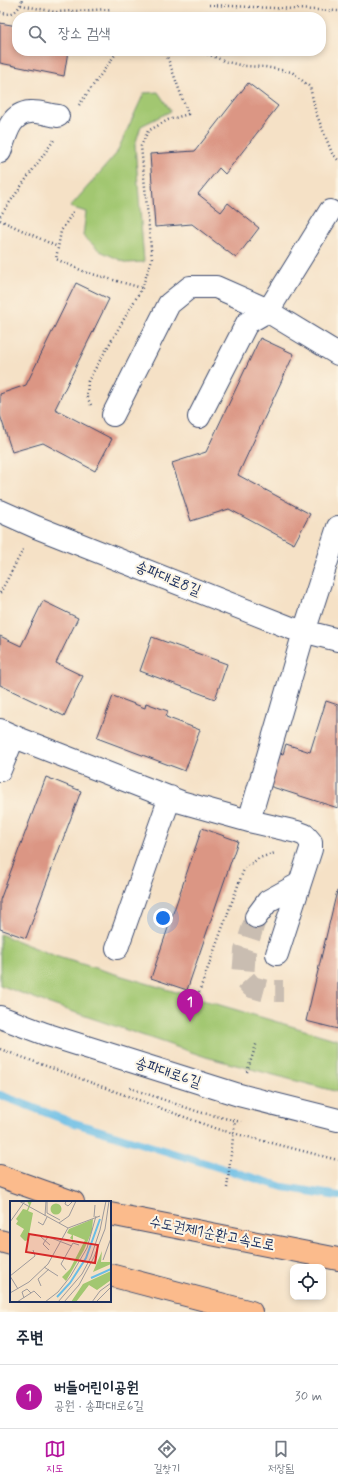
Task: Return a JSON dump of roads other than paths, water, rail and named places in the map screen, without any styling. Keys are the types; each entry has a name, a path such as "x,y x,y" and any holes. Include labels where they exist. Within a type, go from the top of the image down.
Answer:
{"highway":[{"path":"0,1176 70,1201"},
{"name":"수도권제1순환고속도로","path":"111,1214 338,1259"},
{"path":"0,1241 10,1244"},
{"path":"111,1275 251,1312"}],"street":[{"path":"0,152 12,121 19,115 30,111 58,116"},
{"path":"199,418 247,323 268,311 330,211"},
{"path":"113,415 169,304 190,287 216,287 259,306 338,354"},
{"name":"송파대로8길","path":"0,511 36,527 291,628 338,640"},
{"path":"249,821 304,632 338,527"},
{"path":"0,770 7,733 170,797 249,821 298,832 305,835 310,842 311,849 277,954"},
{"path":"117,948 170,797"},
{"path":"256,917 268,901 300,884"},
{"name":"송파대로6길","path":"0,1017 45,1034 239,1095 338,1120"}],"waterway":[{"path":"0,1095 68,1121 283,1187 338,1196"}],"tunnel":[{"path":"256,917 245,951 243,977 252,987 267,991 283,991"}],"place":[{"name":"버들어린이공원","path":"190,1022"}]}
